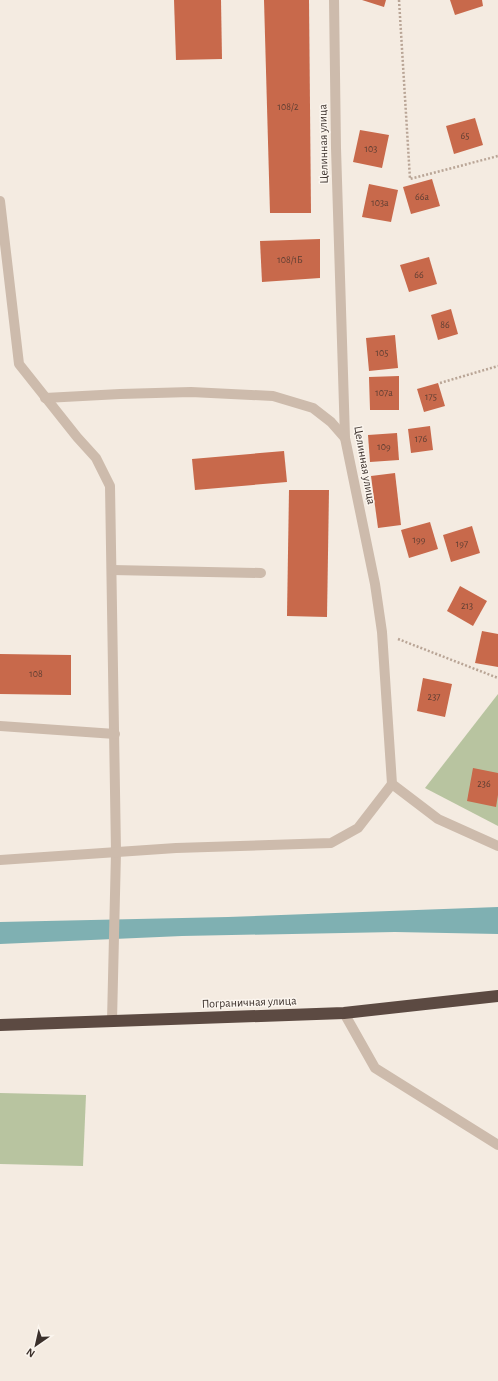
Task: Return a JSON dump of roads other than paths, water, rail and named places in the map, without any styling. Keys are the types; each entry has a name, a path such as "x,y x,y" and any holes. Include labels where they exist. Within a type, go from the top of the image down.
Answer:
{"highway":[{"name":"Пограничная улица","path":"0,1025 344,1013 498,996"}],"street":[{"name":"Целинная улица","path":"334,0 336,156 345,438 375,584 382,632 392,784"},
{"path":"0,201 19,364 96,458 110,486 116,852 112,1021"},
{"path":"46,398 191,392 273,396 313,408 331,422 345,438"},
{"path":"112,570 261,573"},
{"path":"0,726 115,734"},
{"path":"0,860 176,848 331,843 358,828 392,784 438,819 498,846"},
{"path":"344,1013 375,1068 498,1145"}],"water":[{"path":"498,907 498,934 395,932 182,936 0,944 0,922 228,917"}]}
